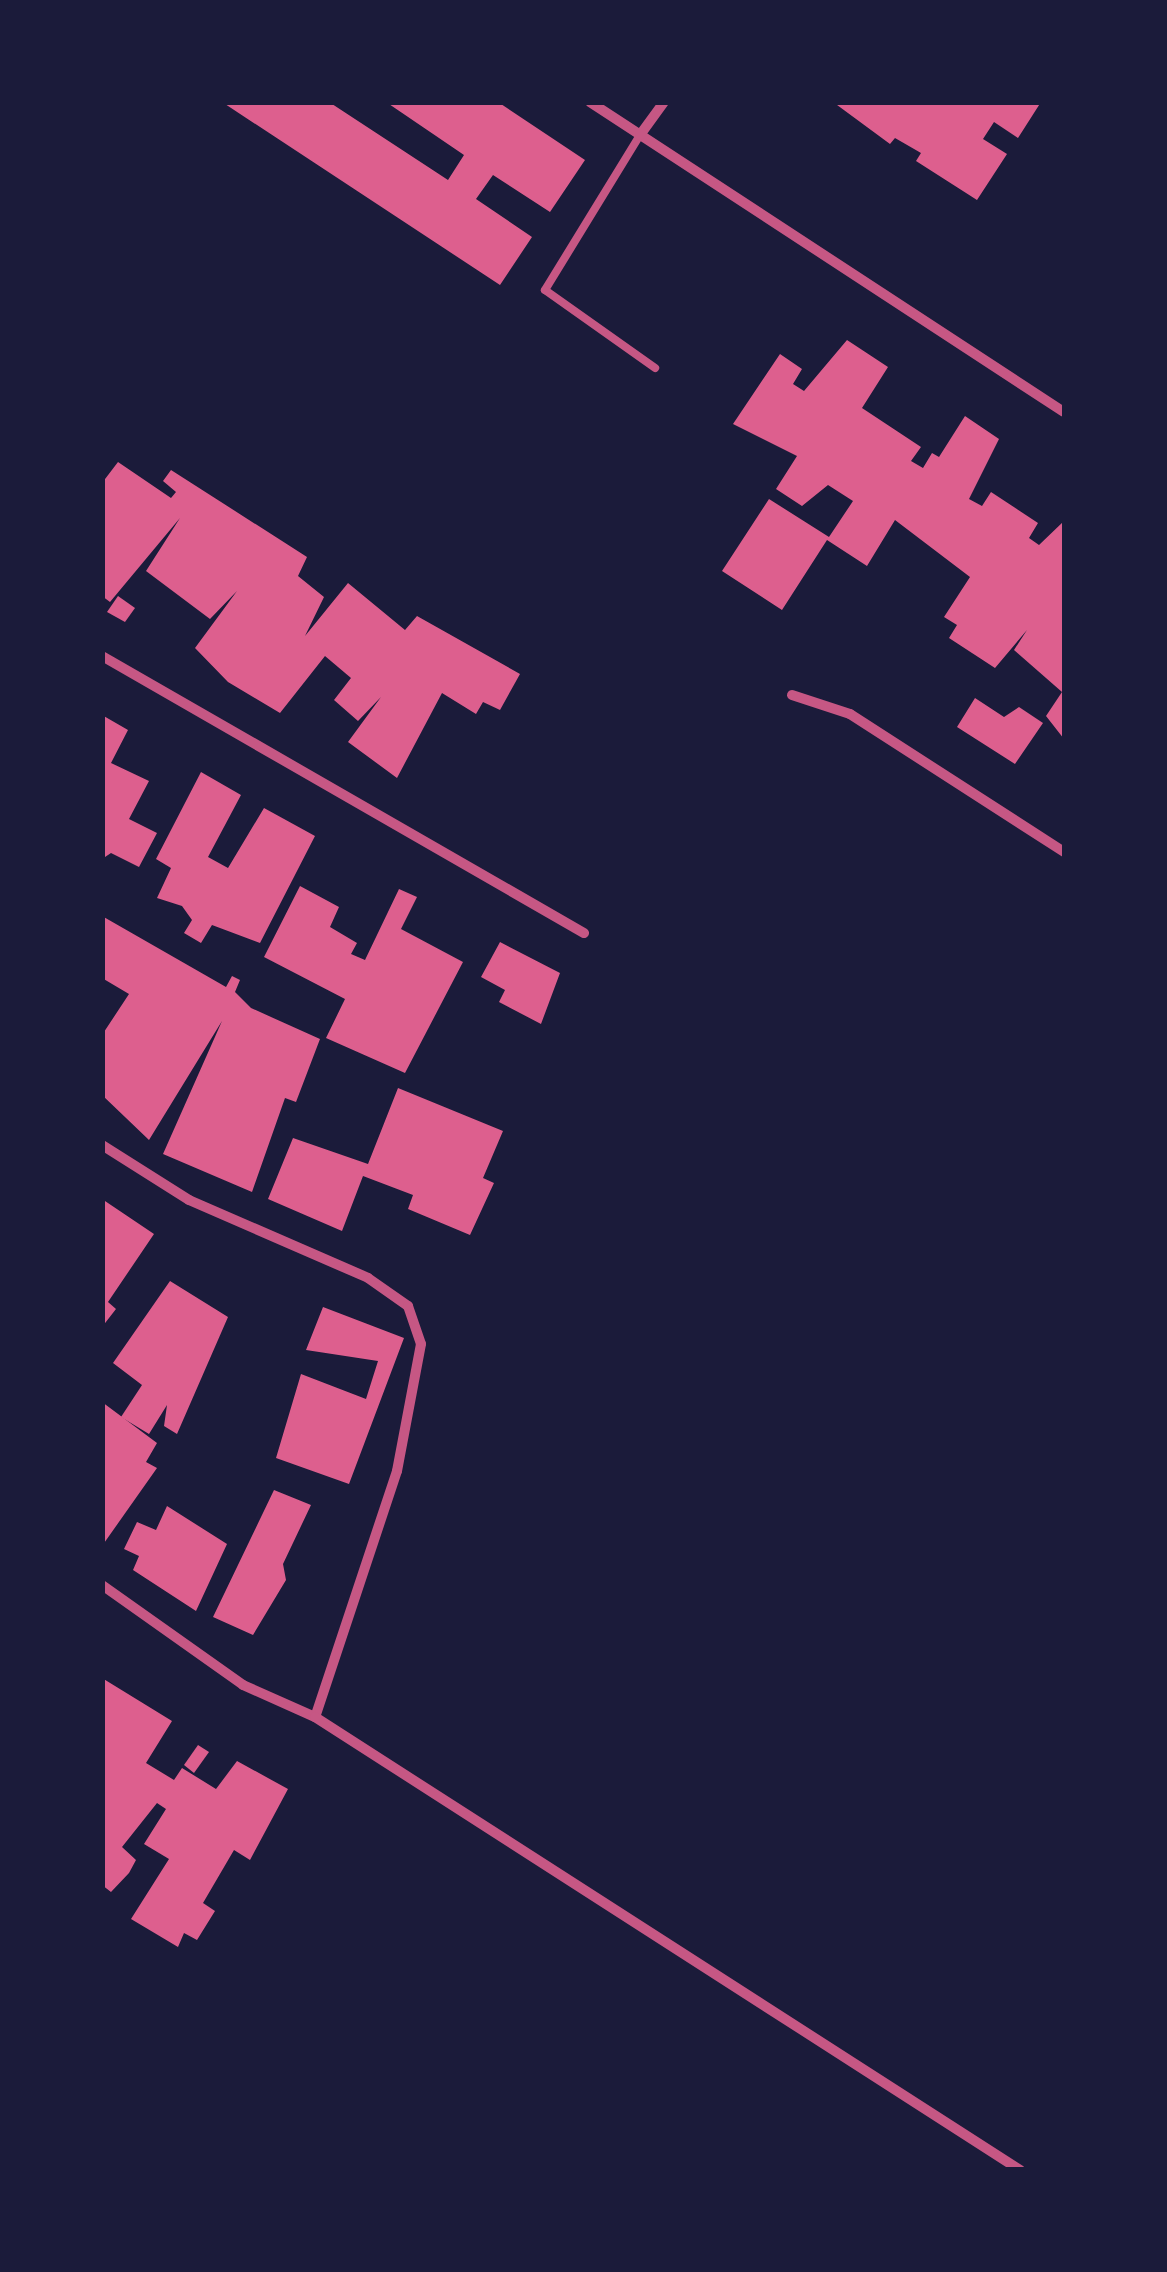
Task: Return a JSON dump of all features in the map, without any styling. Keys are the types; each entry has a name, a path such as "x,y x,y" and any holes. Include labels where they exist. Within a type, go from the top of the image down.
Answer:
{"street":[{"path":"590,102 1064,412"},
{"path":"640,135 664,102"},
{"path":"102,656 584,933"},
{"path":"792,695 850,714 1064,852"},
{"path":"102,1145 188,1200 368,1278 408,1306 421,1344 397,1471 315,1717"},
{"path":"102,1585 243,1685 315,1717 1020,2170"}],"lane":[{"path":"640,135 545,290 655,368"}],"building":[{"path":"222,102 329,102 448,180 464,155 386,102 498,102 585,160 550,212 493,175 476,199 532,237 500,285"},
{"path":"833,102 1041,102 1018,138 994,122 983,139 1007,154 977,200 916,161 921,153 895,138 890,144"},
{"path":"847,340 888,367 862,408 921,447 911,461 923,468 932,453 939,457 965,416 999,439 969,499 982,506 991,492 1038,523 1029,538 1039,545 1064,521 1064,739 1046,716 1062,692 1014,650 1027,630 995,668 949,638 957,625 944,617 970,577 895,520 867,566 827,540 782,610 722,571 769,499 829,537 853,501 828,485 802,506 776,489 797,456 733,424 780,354 802,369 793,384 804,391"},
{"path":"118,462 171,498 176,492 163,481 171,470 307,557 298,576 324,597 305,636 348,583 405,630 417,616 520,674 500,710 483,702 476,714 442,693 397,778 348,742 381,697 358,721 334,700 351,678 325,656 280,713 228,682 195,648 237,591 210,619 146,571 180,518 110,602 102,596 102,483"},
{"path":"118,596 135,608 125,622 107,612"},
{"path":"975,698 1004,717 1019,707 1043,723 1015,764 957,727"},
{"path":"102,715 128,730 111,763 149,781 129,819 157,833 139,867 111,853 102,859"},
{"path":"201,772 241,795 208,857 228,868 264,808 315,836 260,943 212,925 201,943 184,933 192,920 182,906 157,898 171,868 156,859"},
{"path":"300,886 339,907 330,927 357,943 351,954 365,960 399,889 417,897 401,929 463,962 405,1073 326,1038 345,999 264,957"},
{"path":"102,916 226,987 232,976 240,980 235,992 251,1008 320,1039 296,1102 285,1098 252,1192 163,1154 222,1021 149,1140 102,1095 102,1035 129,994 102,978"},
{"path":"500,942 560,973 541,1024 499,1002 505,990 481,977"},
{"path":"398,1088 503,1131 483,1178 494,1183 470,1235 408,1209 413,1195 363,1176 342,1231 268,1199 293,1138 368,1164"},
{"path":"102,1199 154,1234 108,1302 116,1309 102,1327"},
{"path":"170,1281 228,1317 177,1434 164,1426 167,1405 149,1434 121,1417 142,1385 113,1363"},
{"path":"323,1307 404,1338 349,1484 276,1458 301,1374 366,1399 378,1361 306,1350"},
{"path":"102,1402 157,1443 146,1462 157,1468 102,1546"},
{"path":"274,1490 311,1505 283,1564 286,1580 253,1635 213,1617"},
{"path":"167,1506 227,1544 196,1611 133,1570 139,1556 124,1549 137,1522 156,1530"},
{"path":"102,1678 172,1721 146,1763 174,1780 182,1768 216,1789 237,1761 288,1789 250,1860 234,1850 203,1903 215,1911 197,1940 184,1933 178,1947 131,1919 169,1859 144,1844 166,1809 157,1803 122,1847 136,1860 129,1873 111,1892 102,1885"},
{"path":"198,1745 209,1752 194,1773 184,1765"}]}
